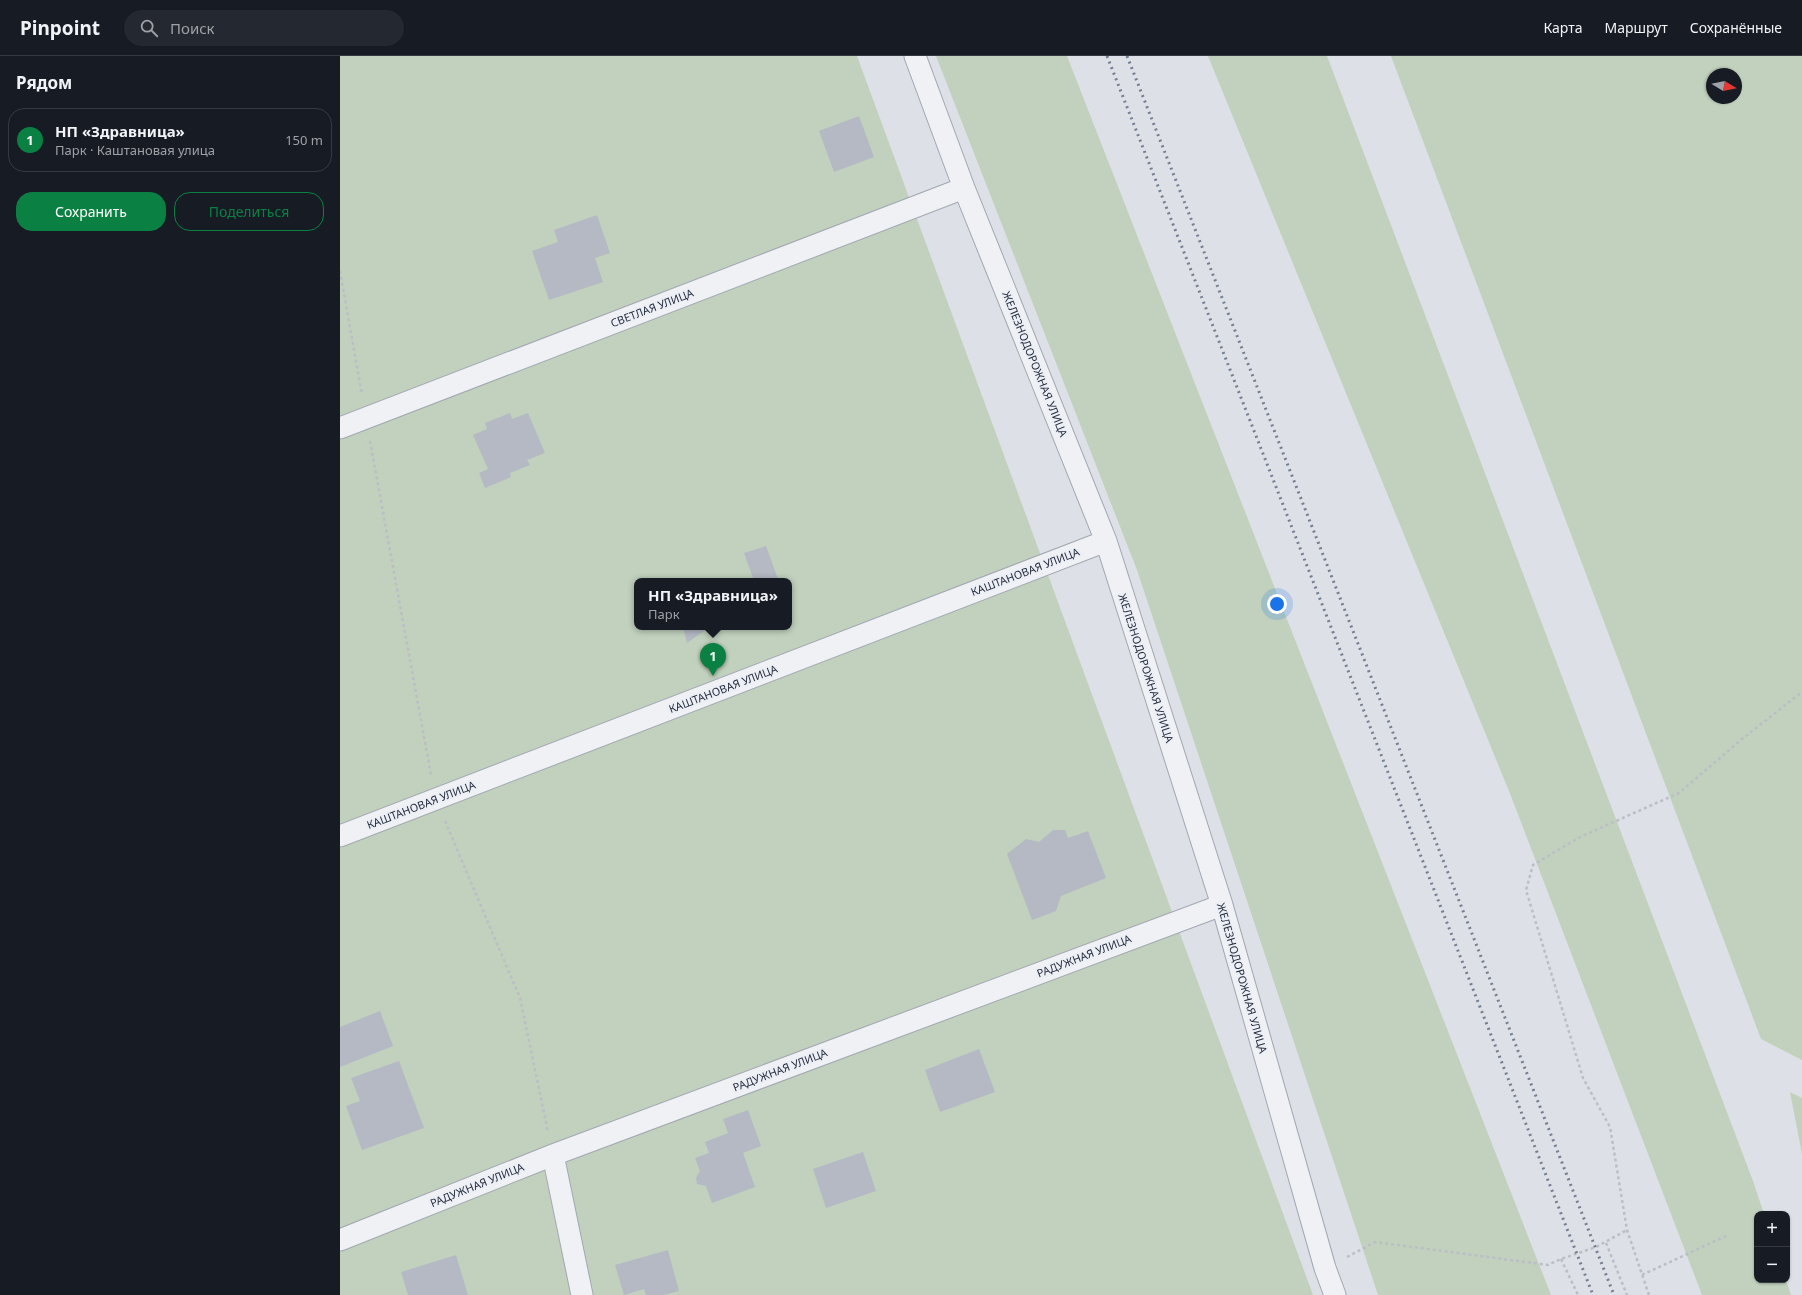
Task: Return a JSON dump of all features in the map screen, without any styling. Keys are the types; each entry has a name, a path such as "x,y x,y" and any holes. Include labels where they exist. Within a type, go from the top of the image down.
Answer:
{"street":[{"name":"ЖЕЛЕЗНОДОРОЖНАЯ УЛИЦА","path":"915,56 964,188 1106,541 1222,905 1325,1268 1331,1294"},
{"name":"СВЕТЛАЯ УЛИЦА","path":"340,428 964,188"},
{"name":"КАШТАНОВАЯ УЛИЦА","path":"340,836 1106,541"},
{"name":"РАДУЖНАЯ УЛИЦА","path":"340,1240 553,1155 1222,905"},
{"path":"553,1155 582,1295"}],"path":[{"path":"340,272 435,799 520,998 553,1155"},
{"path":"1649,1295 1627,1230 1610,1127 1584,1078 1526,890 1533,865 1580,837 1679,793 1742,739 1802,692"},
{"path":"1325,1268 1375,1242 1548,1265 1606,1242 1627,1230"},
{"path":"1642,1275 1728,1235"},
{"path":"1606,1242 1627,1295"},
{"path":"1561,1259 1578,1295"}],"green space":[{"path":"340,56 857,56 1313,1295 340,1295"},
{"path":"936,56 1067,56 1551,1295 1378,1295 1137,570"},
{"path":"1208,56 1327,56 1753,1181 1763,1211 1754,1211 1754,1283 1787,1283 1791,1295 1702,1295 1511,796"},
{"path":"1391,56 1802,56 1802,1060 1761,1039"},
{"path":"1790,1092 1802,1098 1802,1154"}],"building":[{"path":"859,116 874,157 834,172 819,131"},
{"path":"597,215 610,253 595,258 603,282 549,300 532,251 558,242 554,230"},
{"path":"510,413 512,419 528,413 545,453 527,460 530,465 510,473 511,477 485,488 479,473 488,469 473,435 487,429 485,423"},
{"path":"766,546 778,578 753,578 744,553"},
{"path":"684,630 706,630 687,643"},
{"path":"1053,830 1065,830 1068,838 1088,831 1106,878 1061,896 1056,911 1032,920 1007,854 1026,839 1039,842"},
{"path":"380,1011 393,1046 340,1067 340,1027"},
{"path":"979,1049 995,1092 940,1112 925,1070"},
{"path":"399,1061 424,1128 362,1150 346,1106 360,1101 351,1078"},
{"path":"748,1110 761,1146 743,1153 755,1187 712,1203 706,1186 697,1184 696,1178 700,1171 695,1158 709,1153 705,1142 728,1133 723,1119"},
{"path":"863,1152 876,1191 826,1208 813,1169"},
{"path":"668,1250 679,1291 663,1295 646,1295 644,1289 624,1295 615,1265"},
{"path":"456,1255 468,1295 408,1295 401,1272"}],"railway":[{"path":"1107,56 1593,1295"},
{"path":"1127,56 1614,1295"}],"place":[{"name":"НП «Здравница»","path":"713,676"}]}
